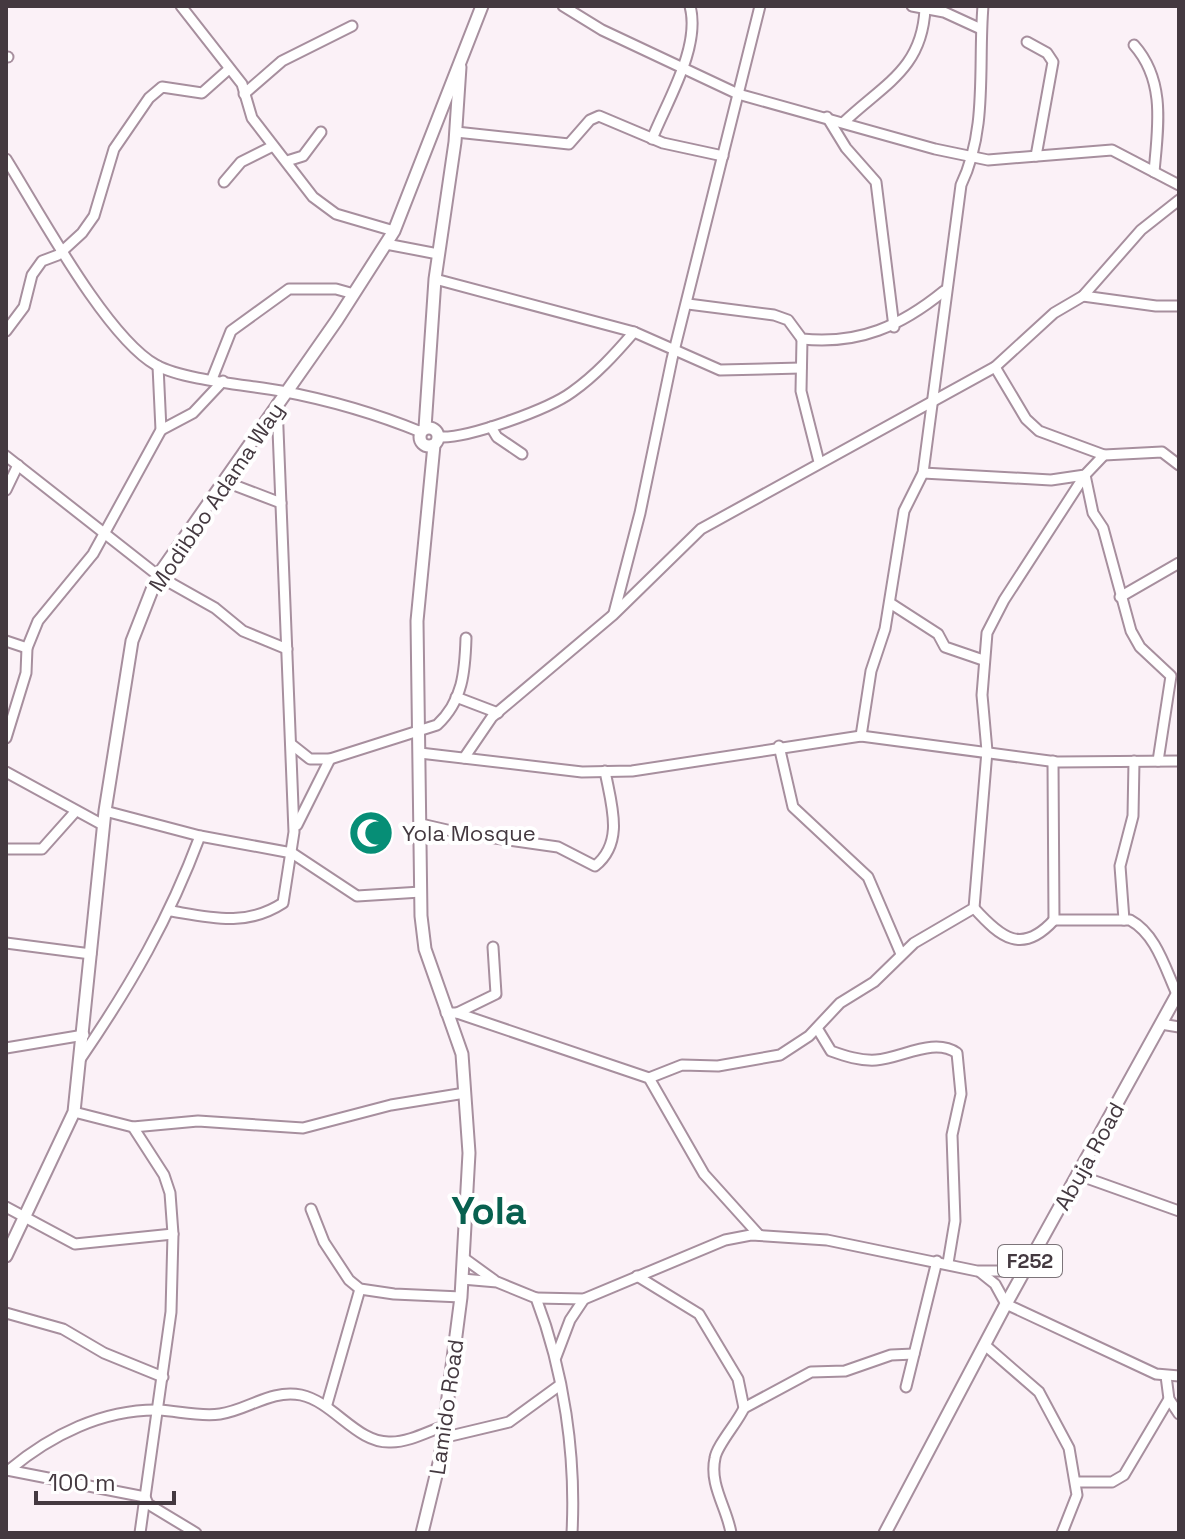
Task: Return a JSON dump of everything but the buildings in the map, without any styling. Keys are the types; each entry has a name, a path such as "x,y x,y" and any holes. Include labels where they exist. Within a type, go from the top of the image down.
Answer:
{"main road":[{"name":"Modibbo Adama Way","path":"6,1256 74,1112 103,825 132,641 142,608 394,231 482,6"},
{"path":"430,436 428,397 435,279 456,132 460,56"},
{"name":"Lamido Road","path":"422,1533 431,1506 461,1297 469,1153 462,1054 452,1013 425,949 421,892 417,621 432,469 430,436"},
{"name":"Abuja Road","path":"885,1533 1006,1304 1178,992"}],"street":[{"path":"181,6 242,84 252,118 313,197 336,214 394,231"},
{"path":"652,139 681,67 694,22 690,6"},
{"path":"613,615 760,6"},
{"path":"912,6 944,12 981,29"},
{"path":"861,736 871,671 890,603 904,511 923,473 944,291 961,185 974,157 982,79 983,6"},
{"path":"570,8 738,94 988,160 1112,150 1179,185"},
{"path":"844,122 912,60 924,34 925,9"},
{"path":"244,94 282,61 352,26"},
{"path":"1027,42 1047,53 1053,62 1036,156"},
{"path":"1134,45 1144,57 1158,89 1154,172"},
{"path":"6,331 24,307 32,275 42,261 61,251 94,216 114,149 149,98 162,87 202,93 229,69"},
{"path":"456,132 569,144 590,120 599,116 652,139 723,156"},
{"path":"827,117 846,148 876,182 894,327"},
{"path":"287,161 303,156 321,132"},
{"path":"224,182 241,162 273,146"},
{"path":"6,159 61,251 125,335 158,366 287,392 387,418 430,436 454,438 491,427 569,395 604,367 634,332"},
{"path":"464,758 498,713 613,615 701,529 819,462 930,406 995,367 1054,313 1083,296 1141,230 1179,200"},
{"path":"386,244 438,254"},
{"path":"435,279 634,332 720,370 801,368"},
{"path":"212,379 231,331 289,289 336,289 354,294"},
{"path":"802,339 862,337 894,327 944,291"},
{"path":"1083,296 1179,306"},
{"path":"688,304 774,315 788,320 802,339 801,368 808,428 819,462"},
{"path":"6,738 26,673 27,648 38,621 81,572 161,430 158,366"},
{"path":"995,367 1033,427 1104,455 1162,452 1179,465"},
{"path":"161,430 193,413 223,381"},
{"path":"171,911 230,921 247,920 283,903 294,832 277,404"},
{"path":"491,427 497,437 522,454"},
{"path":"1053,761 1054,920 1040,935 1022,940 995,931 974,908 987,751 982,695 983,660 993,618 1085,475 1104,455"},
{"path":"6,456 160,577 215,608 243,631 287,649"},
{"path":"6,490 18,465"},
{"path":"923,473 1051,480 1085,475"},
{"path":"1085,475 1093,513 1103,528 1131,631 1140,647 1171,676 1158,761"},
{"path":"226,482 281,503"},
{"path":"1120,597 1179,563"},
{"path":"890,603 938,634 945,647 983,660"},
{"path":"291,744 310,759 330,759 420,732 446,716 463,686 466,638"},
{"path":"6,641 27,648"},
{"path":"456,697 498,713"},
{"path":"420,753 632,771 779,746 861,736 1053,761 1179,761"},
{"path":"779,746 793,807 868,877 901,954"},
{"path":"294,832 330,759"},
{"path":"1124,920 1120,866 1133,816 1134,761"},
{"path":"421,824 460,833 558,847 595,866 605,858 614,838 605,771"},
{"path":"6,772 103,825"},
{"path":"105,811 200,836 292,853 357,896 421,892"},
{"path":"6,849 42,849 75,812"},
{"path":"81,1058 116,1008 171,911 200,836"},
{"path":"452,1013 649,1078 682,1065 718,1066 780,1055 817,1028 840,1003 874,982 901,954 974,908"},
{"path":"1054,920 1124,920 1149,933 1178,992"},
{"path":"6,943 91,954"},
{"path":"452,1013 496,994 493,947"},
{"path":"1161,1024 1179,1027"},
{"path":"817,1028 831,1051 860,1060 900,1056 936,1046 957,1053 961,1094 952,1145 955,1221 906,1387"},
{"path":"6,1048 84,1035"},
{"path":"649,1078 704,1174 759,1235"},
{"path":"74,1112 133,1127 198,1121 303,1128 391,1105 465,1093"},
{"path":"133,1127 164,1175 170,1193 173,1234 171,1312 140,1533"},
{"path":"1078,1175 1179,1211"},
{"path":"6,1207 75,1244 173,1234"},
{"path":"311,1209 324,1242 349,1280 360,1289 461,1297"},
{"path":"465,1259 497,1282 536,1298 584,1299 725,1240 759,1235 827,1240 977,1271 1008,1271 1027,1266"},
{"path":"977,1271 995,1284 1006,1304 1166,1376 1179,1376"},
{"path":"637,1276 699,1314 738,1379 744,1408"},
{"path":"462,1279 497,1282"},
{"path":"327,1404 360,1289"},
{"path":"536,1298 556,1359 569,1441 572,1533"},
{"path":"556,1359 570,1320 584,1299"},
{"path":"6,1313 63,1329 104,1353 163,1377"},
{"path":"986,1346 1039,1392 1069,1448 1078,1482 1077,1495 1062,1533"},
{"path":"731,1533 728,1515 717,1494 714,1458 744,1408 811,1372 845,1371 891,1355 914,1354"},
{"path":"1166,1376 1169,1399 1179,1414"},
{"path":"8,1470 34,1449 84,1424 157,1410 219,1414 279,1394 298,1394 327,1404 364,1434 382,1442 509,1422 560,1385"},
{"path":"1078,1482 1112,1482 1124,1475 1169,1399"},
{"path":"8,1470 145,1497"},
{"path":"145,1497 148,1504 196,1533"},
{"path":"1066,1521 1070,1533"}],"place":[{"name":"Yola Mosque","path":"371,833"}],"district":[{"name":"Yola","path":"489,1211"}]}
